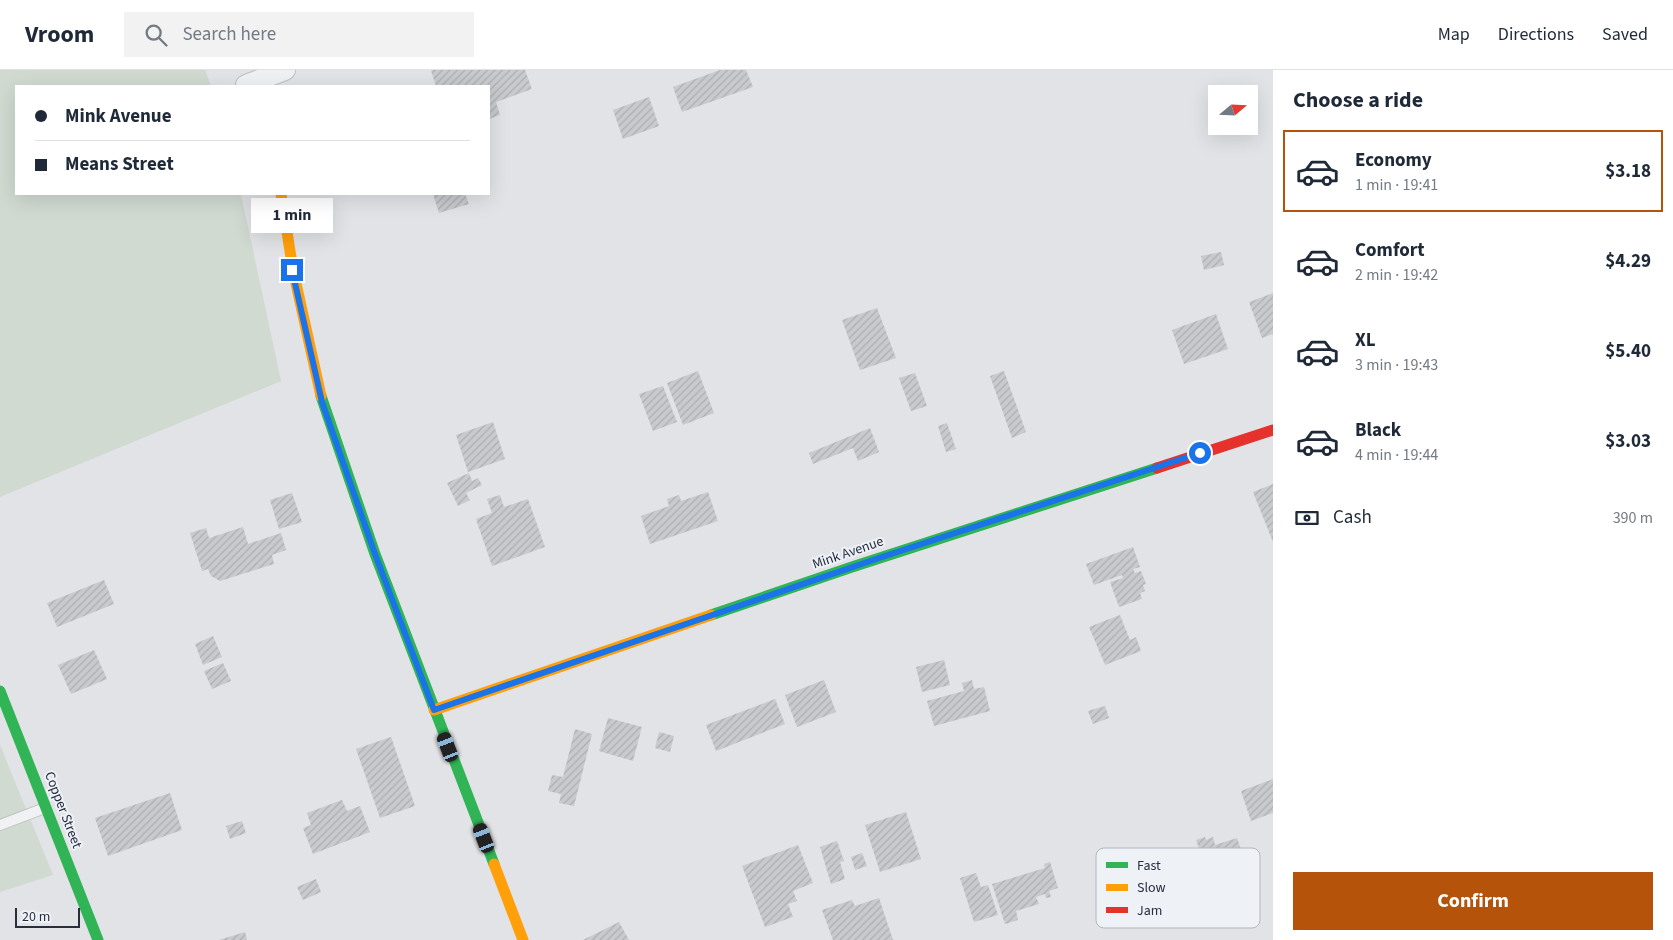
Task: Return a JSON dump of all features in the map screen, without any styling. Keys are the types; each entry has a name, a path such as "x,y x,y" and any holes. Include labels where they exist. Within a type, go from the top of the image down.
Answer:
{"street":[{"path":"244,80 285,70"},
{"path":"280,195 292,270 322,402 375,554 523,940"},
{"name":"Mink Avenue","path":"434,710 912,547 1273,430"},
{"name":"Copper Street","path":"0,691 98,940"}],"lane":[{"path":"0,825 46,808"}],"shaded area":[{"path":"0,70 205,70 211,85 15,85 15,195 241,195 281,381 0,497"},
{"path":"0,745 53,875 0,892"}],"building":[{"path":"525,70 532,89 496,102 500,115 490,119 490,85 436,85 431,71"},
{"path":"720,70 746,70 753,87 682,112 673,87"},
{"path":"649,97 659,126 623,139 613,110"},
{"path":"433,195 465,195 469,204 439,213"},
{"path":"1221,252 1224,265 1204,270 1201,256"},
{"path":"1273,293 1273,334 1262,338 1249,302"},
{"path":"877,308 896,358 860,370 842,320"},
{"path":"1216,314 1228,349 1184,364 1172,330"},
{"path":"698,371 714,413 683,425 667,383"},
{"path":"1004,371 1026,432 1012,438 990,376"},
{"path":"915,373 927,406 911,411 899,378"},
{"path":"663,386 677,422 653,431 639,394"},
{"path":"493,422 505,459 468,472 456,435"},
{"path":"947,423 956,449 946,452 938,426"},
{"path":"870,428 879,452 858,461 853,448 813,464 809,453"},
{"path":"469,473 472,481 478,478 482,485 466,493 470,500 458,506 447,483"},
{"path":"1273,484 1273,542 1253,492"},
{"path":"708,492 718,521 650,544 641,516 669,506 667,499 679,495 681,501"},
{"path":"292,493 302,522 279,529 270,500"},
{"path":"500,495 504,507 528,499 545,547 492,566 476,519 492,513 487,499"},
{"path":"243,527 248,544 281,533 286,550 272,555 274,564 220,581 211,576 208,569 202,571 190,533 206,528 209,538"},
{"path":"1133,547 1140,567 1133,569 1135,573 1141,571 1146,584 1143,585 1145,591 1140,593 1142,599 1119,607 1110,582 1123,578 1122,575 1094,585 1086,564"},
{"path":"104,580 114,604 57,627 47,603"},
{"path":"1120,615 1130,640 1136,637 1141,651 1105,665 1089,627"},
{"path":"213,636 222,657 203,665 195,644"},
{"path":"94,650 107,679 71,694 58,665"},
{"path":"944,660 950,685 922,692 916,667"},
{"path":"223,663 231,681 212,689 204,671"},
{"path":"824,680 836,712 797,727 785,695"},
{"path":"972,680 974,689 984,687 990,711 934,726 927,701 964,691 962,683"},
{"path":"775,699 785,724 716,751 706,725"},
{"path":"1105,706 1109,718 1093,724 1088,711"},
{"path":"608,718 642,727 633,761 599,751"},
{"path":"575,729 592,734 574,806 559,803 561,794 548,791 552,775 563,777"},
{"path":"659,732 674,736 670,752 655,748"},
{"path":"391,737 415,806 380,818 356,749"},
{"path":"1273,779 1273,813 1251,821 1241,791"},
{"path":"170,793 182,830 108,856 95,818"},
{"path":"342,800 347,811 360,806 370,832 313,854 303,828 311,825 307,813"},
{"path":"906,812 921,859 880,872 865,825"},
{"path":"242,821 246,833 230,839 226,826"},
{"path":"1205,837 1206,840 1213,837 1215,845 1237,838 1241,848 1199,848 1196,840"},
{"path":"837,841 844,861 840,862 845,879 831,884 820,847"},
{"path":"798,845 813,883 793,891 797,901 788,904 793,917 765,927 742,866"},
{"path":"862,853 867,866 855,870 851,857"},
{"path":"1050,862 1058,888 1049,891 1051,897 1046,898 1045,894 1036,897 1039,904 1016,911 1018,920 1005,924 992,884 1045,868 1044,864"},
{"path":"976,873 981,887 988,885 998,915 974,922 960,878"},
{"path":"316,879 321,892 303,900 297,887"},
{"path":"879,898 893,940 833,940 822,910 852,900 855,906"},
{"path":"619,922 629,940 583,940"},
{"path":"245,932 247,940 219,940"}],"traffic: fast":[{"path":"321,396 375,554 494,864"},
{"path":"711,615 1157,468"},
{"path":"0,691 98,940"}],"traffic: slow":[{"path":"281,195 293,270 321,396"},
{"path":"434,710 711,615"},
{"path":"494,864 523,940"}],"traffic: jam":[{"path":"1157,468 1273,430"}],"route":[{"path":"292,270 322,402 375,554 434,710 727,609 1200,453"}]}
